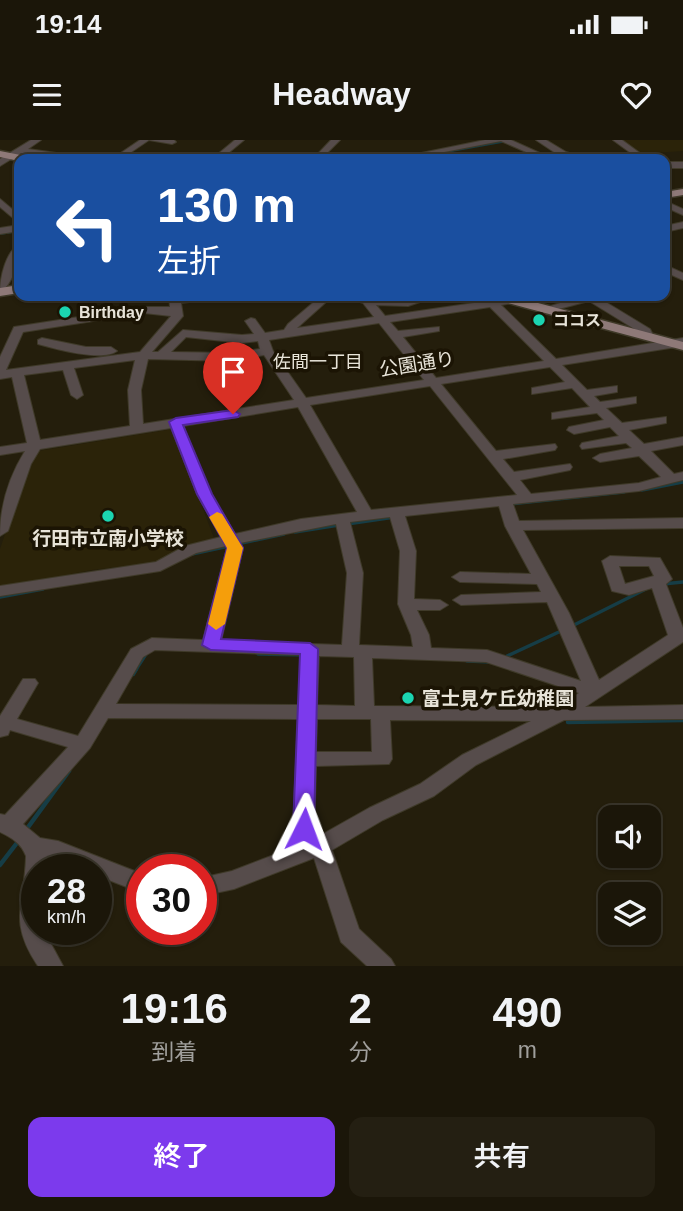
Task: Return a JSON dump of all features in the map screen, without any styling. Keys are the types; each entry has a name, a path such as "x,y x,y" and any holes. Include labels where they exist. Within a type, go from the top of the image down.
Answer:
{"main road":[{"path":"519,301 677,344"}],"street":[{"path":"15,154 37,140"},
{"path":"15,154 43,140"},
{"path":"124,154 145,140"},
{"path":"153,140 172,142"},
{"path":"222,154 240,140"},
{"path":"322,154 336,140"},
{"path":"418,154 430,140"},
{"path":"422,154 498,140"},
{"path":"504,140 537,154"},
{"path":"540,140 563,154"},
{"path":"617,140 637,154"},
{"path":"432,152 436,154"},
{"path":"0,202 5,209"},
{"path":"0,291 14,259"},
{"path":"288,334 292,326 321,301"},
{"path":"367,301 415,301"},
{"path":"367,301 528,499"},
{"path":"32,359 67,365 163,353 232,357 288,334 490,301"},
{"path":"497,301 641,450 677,477"},
{"path":"547,309 575,301"},
{"path":"600,301 646,331 648,337"},
{"path":"0,373 18,329 144,310 175,302 177,316 144,355 137,378 134,412 137,428"},
{"path":"251,321 302,402 366,515"},
{"path":"0,531 24,464 35,446 32,359 48,325"},
{"path":"394,335 435,329"},
{"path":"163,353 183,333 264,344"},
{"path":"677,344 683,357"},
{"name":"公園通り","path":"0,451 677,344"},
{"path":"0,373 32,359 86,351 123,351 129,357"},
{"path":"67,365 77,395"},
{"path":"540,396 613,389"},
{"path":"557,416 631,400"},
{"path":"574,430 661,420"},
{"path":"176,422 204,494 235,548 211,645"},
{"path":"587,446 630,438"},
{"path":"600,458 683,441"},
{"path":"493,456 550,447"},
{"path":"510,477 565,467"},
{"path":"0,592 160,566 191,548 230,542 301,524 639,487 677,477"},
{"path":"506,502 513,526 568,628 595,692"},
{"path":"396,512 408,551 406,604 420,635 424,654"},
{"path":"307,759 382,759 360,654 355,573 342,518"},
{"path":"513,526 683,523"},
{"path":"460,577 541,579"},
{"path":"217,884 234,880 311,849 427,790 470,760 559,715 680,636 659,585"},
{"path":"461,600 552,597"},
{"path":"406,604 440,605"},
{"path":"19,833 108,711 137,653 152,644 211,645 310,653 424,654 497,660 595,692"},
{"path":"310,653 307,759 311,849 331,875 349,935 383,966"},
{"path":"29,684 2,727 82,744"},
{"path":"108,711 559,715 683,712"},
{"path":"19,833 126,878"},
{"path":"19,833 38,863 30,916 32,932 51,966"}],"shaded area":[{"path":"619,140 683,140 683,151 638,154"},
{"name":"行田市立南小学校","path":"173,429 215,541 151,563 92,570 0,588 0,549 20,490 38,451"}],"waterway":[{"path":"435,154 512,140"},
{"path":"0,234 14,232"},
{"path":"642,490 683,482"},
{"path":"510,504 624,492"},
{"path":"347,524 395,517"},
{"path":"295,532 339,525"},
{"path":"237,544 284,534"},
{"path":"192,554 229,546"},
{"path":"663,584 683,582"},
{"path":"0,597 43,589"},
{"path":"572,626 646,589"},
{"path":"505,657 561,631"},
{"path":"135,671 146,654"},
{"path":"258,654 306,655"},
{"path":"467,661 491,662"},
{"path":"133,674 136,669"},
{"path":"568,722 683,720"},
{"path":"26,830 69,771"},
{"path":"0,865 20,839"}],"slow traffic":[{"path":"216,624 235,548 217,517"}],"place":[{"name":"Birthday","path":"65,312"},
{"name":"ココス","path":"539,320"},
{"name":"行田市立南小学校","path":"108,516"},
{"name":"富士見ケ丘幼稚園","path":"408,698"}],"district":[{"name":"佐間一丁目","path":"318,362"}],"route":[{"path":"233,414 176,422 204,494 235,548 211,645 310,649 304,829"}]}
